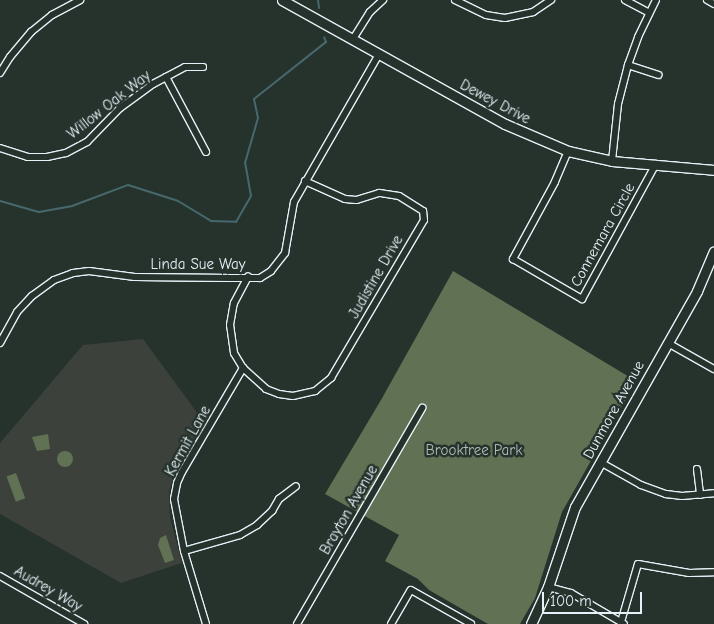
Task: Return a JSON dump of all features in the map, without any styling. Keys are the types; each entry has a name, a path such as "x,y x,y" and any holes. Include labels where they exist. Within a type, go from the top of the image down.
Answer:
{"main road":[{"name":"Dewey Drive","path":"282,0 505,124 568,151 612,161 714,170"},
{"name":"Dunmore Avenue","path":"531,624 548,587 571,516 697,291 714,251"}],"street":[{"path":"0,73 14,50 31,32 52,15 80,0"},
{"path":"353,39 370,12 383,0"},
{"path":"455,0 486,15 505,18 533,12 551,0"},
{"path":"625,0 649,13"},
{"path":"612,161 618,104 628,65 656,0"},
{"path":"707,0 714,4"},
{"name":"Linda Sue Way","path":"0,343 17,312 32,296 54,280 73,273 89,271 135,277 260,278 271,271 282,258 294,202 379,54"},
{"path":"628,65 658,75"},
{"name":"Willow Oak Way","path":"0,148 28,157 47,157 66,153 87,142 120,108 166,77 185,67 204,67"},
{"path":"166,77 206,152"},
{"name":"Connemara Circle","path":"568,151 555,182 513,259 582,299 656,164"},
{"name":"Judistine Drive","path":"243,368 266,388 279,394 293,396 314,391 331,378 424,220 423,211 399,196 379,193 356,200 344,199 305,181"},
{"path":"243,368 234,353 230,325 234,304 248,278"},
{"path":"668,343 714,370"},
{"name":"Kermit Lane","path":"206,624 184,551 174,499 177,483 243,368"},
{"name":"Brayton Avenue","path":"297,624 422,408"},
{"path":"600,462 651,490 682,496 714,493"},
{"path":"697,469 700,495"},
{"path":"184,551 240,534 257,525 272,511 280,499 296,486"},
{"path":"548,587 572,593 623,623 638,564 689,573 714,572"},
{"name":"Audrey Way","path":"0,576 84,624"},
{"path":"391,624 411,590 471,624"}],"shaded area":[{"path":"143,339 204,422 174,473 169,492 170,518 182,563 121,583 0,514 0,443 83,345"}],"green space":[{"name":"Brooktree Park","path":"453,271 636,381 562,512 535,598 520,624 488,624 429,590 418,579 385,561 399,535 325,494 381,400"},
{"path":"48,434 50,449 37,451 32,437"},
{"path":"65,451 73,459 65,467 57,459"},
{"path":"16,473 25,498 16,502 7,476"},
{"path":"166,535 174,560 165,563 158,545 160,538"}],"waterway":[{"path":"318,0 319,8"},
{"path":"0,201 39,212 72,206 128,185 178,201 211,221 236,222 251,196 245,163 258,118 254,99 326,42 324,37"}]}
